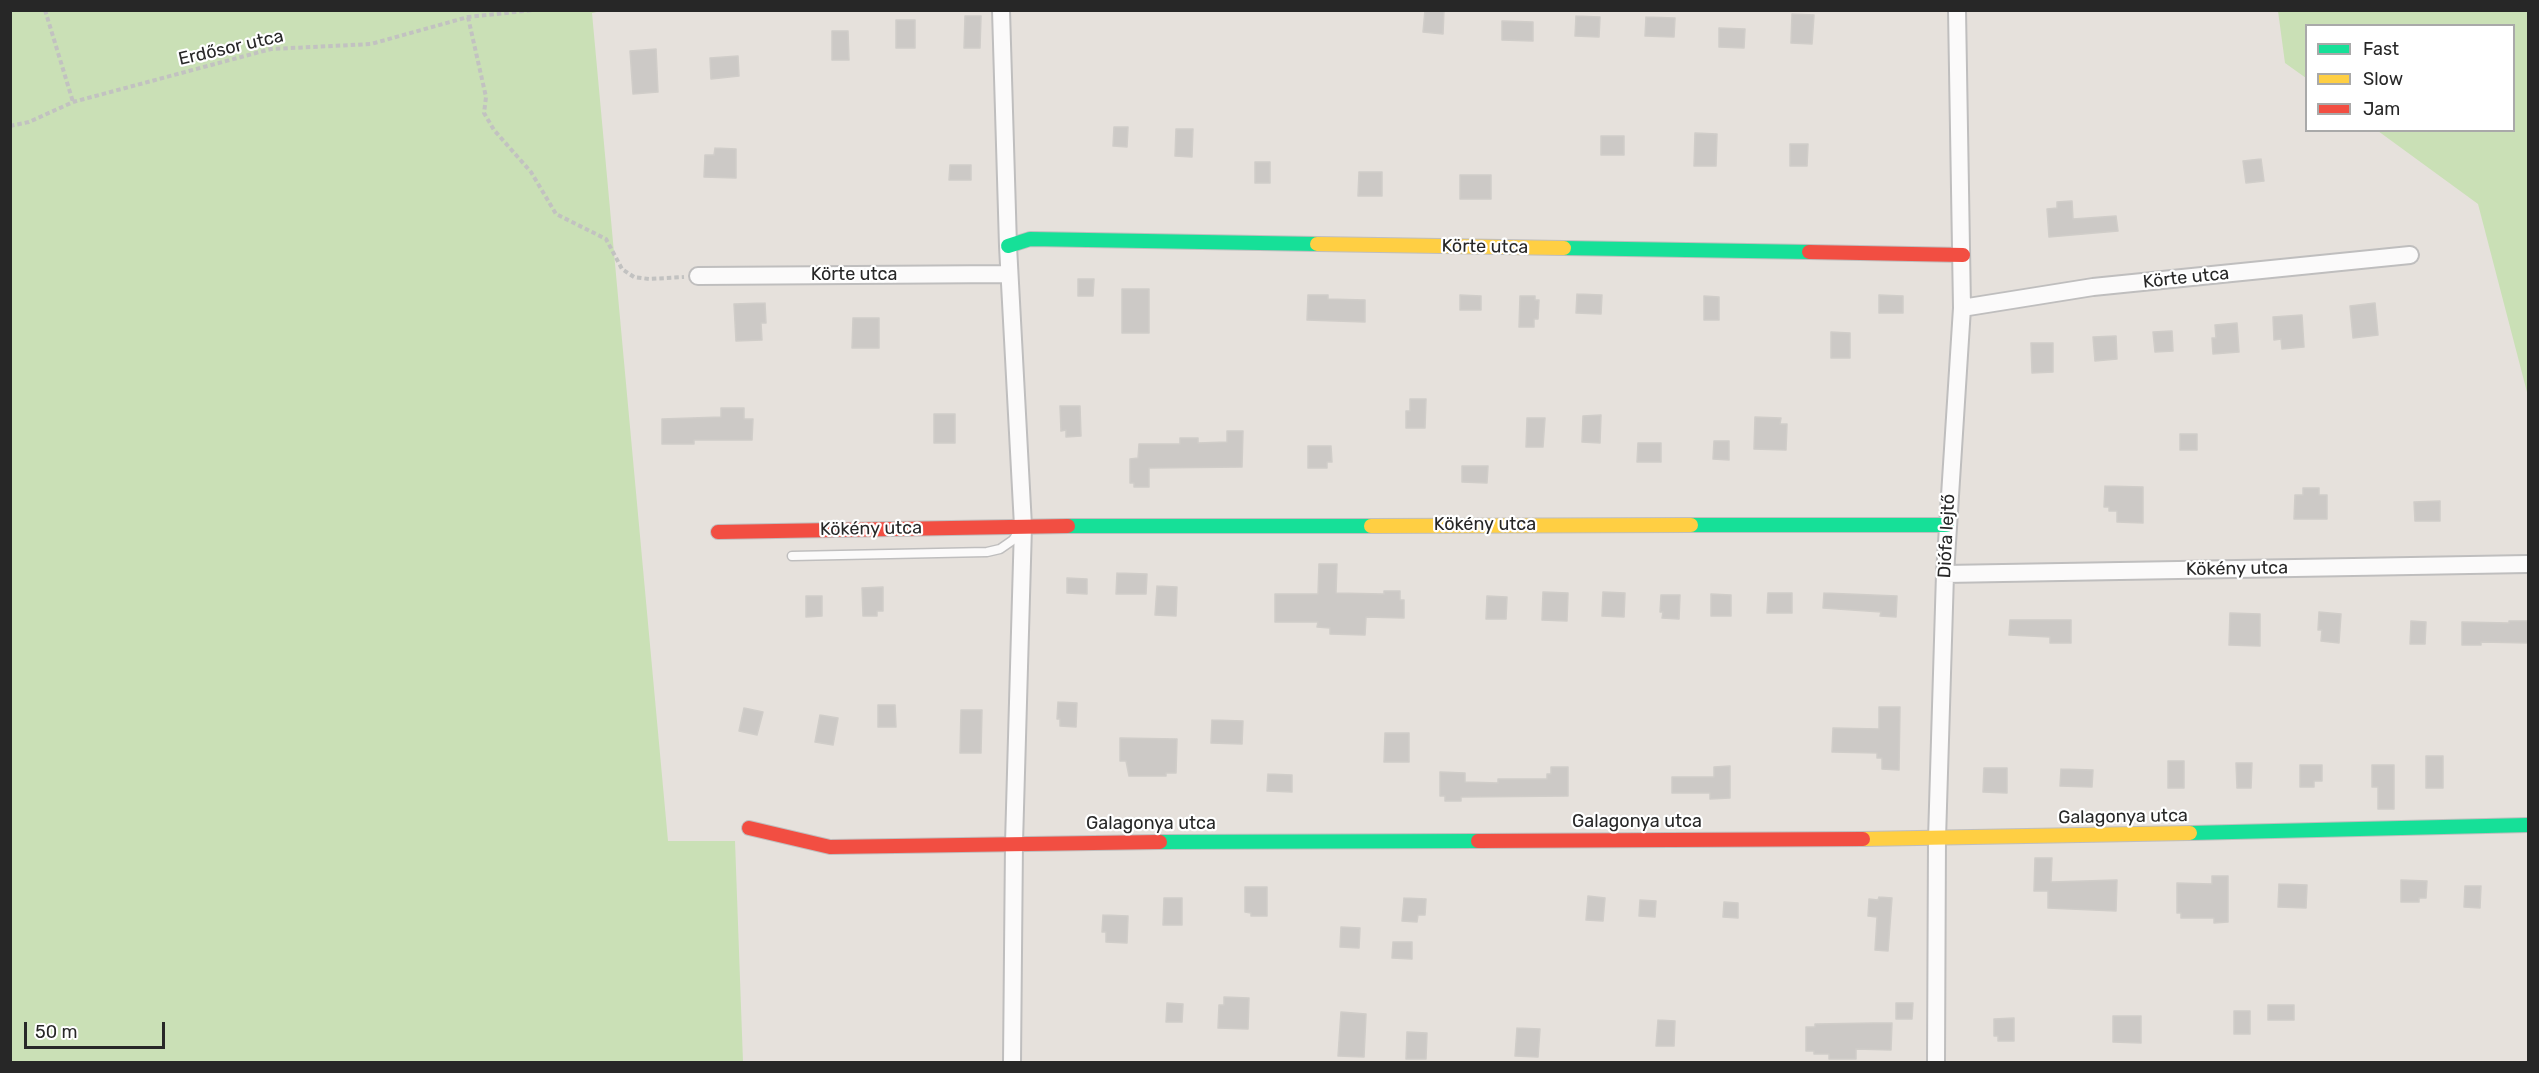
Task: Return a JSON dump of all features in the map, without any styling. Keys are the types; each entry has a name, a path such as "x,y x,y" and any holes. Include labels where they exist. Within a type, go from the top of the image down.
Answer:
{"street":[{"path":"1001,10 1008,246 1023,526 1014,843 1012,1062"},
{"name":"Diófa lejtő","path":"1936,1062 1937,839 1945,574 1962,308 1963,255 1956,10"},
{"name":"Körte utca","path":"1008,246 1030,239 1963,255"},
{"name":"Körte utca","path":"1962,308 2093,287 2410,255"},
{"name":"Körte utca","path":"698,276 1010,274"},
{"name":"Kökény utca","path":"718,532 1023,526 1947,525"},
{"name":"Kökény utca","path":"1945,574 2529,564"},
{"name":"Galagonya utca","path":"749,828 830,847 1014,843 1937,839 2529,825"}],"lane":[{"name":"Kökény utca","path":"792,556 987,552 1000,549 1013,540 1023,526"}],"path":[{"path":"45,10 73,102"},
{"name":"Erdősor utca","path":"10,126 29,122 73,102 271,49 371,44 468,17 534,10"},
{"path":"468,17 486,97 484,113 494,130 531,172 556,214 606,239 622,269 634,277 649,279 698,276"}],"green space":[{"path":"10,11 601,11 592,13 668,841 735,841 743,1062 11,1062"},
{"path":"2278,11 2528,11 2528,396 2478,204 2379,132 2515,132 2515,24 2305,24 2305,77 2285,63"}],"building":[{"path":"1425,10 1444,10 1443,34 1423,32"},
{"path":"1792,14 1814,15 1812,44 1791,43"},
{"path":"965,16 981,16 980,48 964,48"},
{"path":"1576,16 1600,17 1599,37 1575,36"},
{"path":"1646,17 1675,18 1674,37 1645,36"},
{"path":"896,20 915,20 915,48 896,48"},
{"path":"1502,21 1533,22 1533,41 1502,40"},
{"path":"1719,28 1745,29 1744,48 1719,47"},
{"path":"832,31 848,31 849,60 832,60"},
{"path":"656,49 658,92 633,94 630,51"},
{"path":"738,56 739,76 711,79 710,58"},
{"path":"1114,127 1128,127 1127,147 1113,146"},
{"path":"1176,129 1193,129 1192,157 1175,156"},
{"path":"1695,133 1717,134 1716,166 1694,166"},
{"path":"1601,136 1624,136 1624,155 1601,155"},
{"path":"1790,144 1808,144 1807,166 1790,166"},
{"path":"715,148 736,149 736,178 704,177 705,155 714,155"},
{"path":"2261,159 2264,181 2246,183 2243,161"},
{"path":"1255,162 1270,162 1270,183 1255,183"},
{"path":"950,165 971,165 971,180 949,180"},
{"path":"1359,172 1382,172 1382,196 1358,196"},
{"path":"1460,175 1491,175 1491,199 1460,199"},
{"path":"2072,201 2073,219 2116,216 2118,231 2049,237 2047,209 2057,208 2057,202"},
{"path":"1078,279 1094,279 1093,296 1078,296"},
{"path":"1122,289 1149,289 1149,333 1122,333"},
{"path":"1577,294 1602,295 1601,314 1576,313"},
{"path":"1308,295 1328,295 1328,299 1365,300 1365,322 1307,320"},
{"path":"1460,295 1481,296 1481,310 1460,310"},
{"path":"1879,295 1903,296 1903,313 1879,313"},
{"path":"1520,296 1535,296 1535,300 1539,300 1538,319 1534,319 1534,327 1519,327"},
{"path":"1704,296 1719,297 1719,320 1704,320"},
{"path":"765,303 766,323 761,323 762,340 736,341 734,304"},
{"path":"2375,303 2378,335 2353,338 2350,306"},
{"path":"2302,315 2304,347 2282,349 2281,339 2274,340 2273,317"},
{"path":"853,318 879,318 879,348 852,348"},
{"path":"2237,323 2239,352 2213,354 2212,338 2216,338 2215,325"},
{"path":"2172,331 2173,351 2155,352 2153,332"},
{"path":"1831,332 1850,333 1850,358 1831,358"},
{"path":"2116,336 2117,359 2095,361 2093,337"},
{"path":"2031,343 2053,343 2053,372 2032,373"},
{"path":"1410,399 1426,399 1425,428 1406,428 1406,411 1410,411"},
{"path":"1060,406 1080,406 1081,436 1066,437 1066,430 1061,431"},
{"path":"721,408 744,408 744,419 753,419 752,440 694,440 694,444 662,444 662,419 721,417"},
{"path":"934,414 955,414 955,443 934,443"},
{"path":"1601,415 1600,443 1582,442 1583,416"},
{"path":"1755,417 1781,418 1780,424 1787,424 1786,450 1754,449"},
{"path":"1527,418 1545,418 1543,447 1526,447"},
{"path":"1227,431 1243,431 1242,467 1149,468 1149,487 1134,487 1134,483 1130,483 1130,459 1138,458 1139,444 1180,444 1180,438 1198,438 1198,443 1227,442"},
{"path":"2180,434 2197,434 2197,450 2180,450"},
{"path":"1714,441 1729,441 1729,460 1713,459"},
{"path":"1638,443 1661,443 1661,462 1637,462"},
{"path":"1308,446 1331,446 1332,462 1327,462 1327,468 1308,468"},
{"path":"1462,466 1488,466 1487,483 1462,482"},
{"path":"2105,486 2143,487 2143,523 2117,522 2117,511 2109,511 2109,507 2104,507"},
{"path":"2303,488 2319,488 2319,495 2327,495 2327,519 2294,519 2295,495 2303,495"},
{"path":"2440,501 2440,521 2415,521 2414,502"},
{"path":"1319,564 1337,564 1336,593 1384,594 1384,591 1400,591 1400,600 1404,600 1404,618 1366,617 1365,635 1330,634 1330,628 1317,627 1318,622 1275,622 1275,594 1318,594"},
{"path":"1117,573 1147,574 1146,594 1116,594"},
{"path":"1067,578 1087,579 1087,594 1067,593"},
{"path":"1157,586 1177,587 1176,616 1155,615"},
{"path":"883,587 883,611 877,611 877,616 863,616 862,588"},
{"path":"1543,592 1568,593 1567,621 1542,620"},
{"path":"1603,592 1625,593 1624,617 1602,616"},
{"path":"1768,593 1792,593 1792,613 1767,613"},
{"path":"1824,593 1897,596 1896,617 1880,616 1881,612 1823,608"},
{"path":"1711,594 1731,595 1731,616 1711,616"},
{"path":"1661,595 1680,595 1679,619 1662,618"},
{"path":"806,596 822,596 822,616 806,617"},
{"path":"1487,596 1507,597 1506,619 1486,619"},
{"path":"2319,612 2341,614 2339,643 2321,641 2322,630 2318,630"},
{"path":"2230,613 2260,614 2260,646 2229,645"},
{"path":"2010,620 2071,620 2071,643 2050,643 2050,637 2009,635"},
{"path":"2411,621 2426,622 2425,644 2410,644"},
{"path":"2509,621 2529,621 2529,643 2481,642 2481,645 2462,645 2462,622 2509,623"},
{"path":"1058,702 1077,703 1076,727 1060,726 1060,719 1057,719"},
{"path":"878,705 895,705 896,727 878,727"},
{"path":"1879,707 1900,707 1899,770 1882,769 1882,758 1877,758 1877,753 1832,752 1833,728 1879,729"},
{"path":"744,708 763,712 757,735 739,731"},
{"path":"961,710 982,710 981,753 960,753"},
{"path":"820,715 838,718 833,745 815,742"},
{"path":"1212,720 1243,721 1242,744 1211,743"},
{"path":"1385,733 1409,733 1409,762 1384,762"},
{"path":"1120,738 1177,739 1176,773 1166,773 1166,776 1129,776 1126,761 1120,761"},
{"path":"2426,756 2443,756 2443,788 2426,788"},
{"path":"2168,761 2184,761 2184,788 2168,788"},
{"path":"2236,763 2252,763 2251,788 2237,788"},
{"path":"2300,765 2322,765 2322,781 2314,781 2314,787 2300,787"},
{"path":"2372,765 2394,765 2394,809 2378,809 2378,787 2372,787"},
{"path":"1730,766 1730,798 1710,799 1710,793 1672,793 1672,777 1714,777 1714,767"},
{"path":"1551,767 1568,767 1568,796 1461,797 1461,801 1445,801 1445,796 1440,796 1440,772 1465,773 1465,782 1498,783 1498,779 1547,779 1547,774 1551,774"},
{"path":"1984,768 2007,768 2007,793 1983,792"},
{"path":"2061,769 2093,770 2092,787 2060,786"},
{"path":"1268,774 1292,775 1292,792 1267,791"},
{"path":"2035,858 2052,858 2051,882 2117,880 2116,911 2048,908 2048,891 2034,891"},
{"path":"2212,876 2228,876 2228,922 2214,923 2214,918 2181,918 2181,913 2177,913 2177,883 2212,884"},
{"path":"2401,880 2427,881 2426,898 2419,898 2419,902 2401,902"},
{"path":"2279,884 2307,885 2306,908 2278,907"},
{"path":"2465,886 2481,886 2480,908 2464,907"},
{"path":"1245,887 1267,887 1267,916 1251,916 1251,913 1245,912"},
{"path":"1588,896 1605,898 1603,921 1586,920"},
{"path":"1879,897 1892,898 1888,951 1875,950 1877,917 1868,916 1869,899 1878,900"},
{"path":"1164,898 1182,898 1182,925 1163,925"},
{"path":"1404,898 1426,899 1425,915 1418,915 1417,922 1402,921"},
{"path":"1640,900 1656,901 1655,917 1639,916"},
{"path":"1724,902 1738,903 1738,918 1723,917"},
{"path":"1103,915 1128,916 1127,943 1106,942 1106,932 1102,932"},
{"path":"1341,927 1360,928 1359,948 1340,947"},
{"path":"1393,942 1412,942 1412,959 1392,958"},
{"path":"1224,997 1249,998 1248,1029 1218,1028 1219,1005 1224,1005"},
{"path":"1167,1003 1183,1004 1182,1022 1166,1022"},
{"path":"1896,1003 1913,1003 1912,1019 1896,1019"},
{"path":"2268,1005 2294,1005 2294,1020 2268,1020"},
{"path":"2234,1011 2250,1011 2250,1034 2234,1034"},
{"path":"1341,1012 1366,1014 1364,1057 1338,1056"},
{"path":"2113,1016 2141,1016 2141,1043 2113,1042"},
{"path":"2014,1018 2014,1041 1998,1041 1998,1036 1994,1036 1994,1019"},
{"path":"1658,1020 1675,1021 1674,1046 1656,1046"},
{"path":"1892,1023 1891,1050 1856,1049 1856,1059 1829,1059 1829,1054 1814,1054 1814,1051 1806,1051 1806,1027 1815,1027 1815,1024"},
{"path":"1517,1028 1540,1029 1538,1057 1515,1056"},
{"path":"1407,1032 1427,1033 1426,1059 1406,1059"}],"traffic: fast":[{"path":"1008,246 1030,239 1317,244"},
{"path":"1564,248 1809,252"},
{"path":"1691,525 1947,525"},
{"path":"1068,526 1371,526"},
{"path":"2190,833 2528,825"},
{"path":"1160,842 1478,841"}],"traffic: slow":[{"path":"1317,244 1564,248"},
{"path":"1371,526 1691,525"},
{"path":"1863,839 2190,833"}],"traffic: jam":[{"path":"1809,252 1963,255"},
{"path":"718,532 1068,526"},
{"path":"749,828 830,847 1160,842"},
{"path":"1478,841 1863,839"}]}
